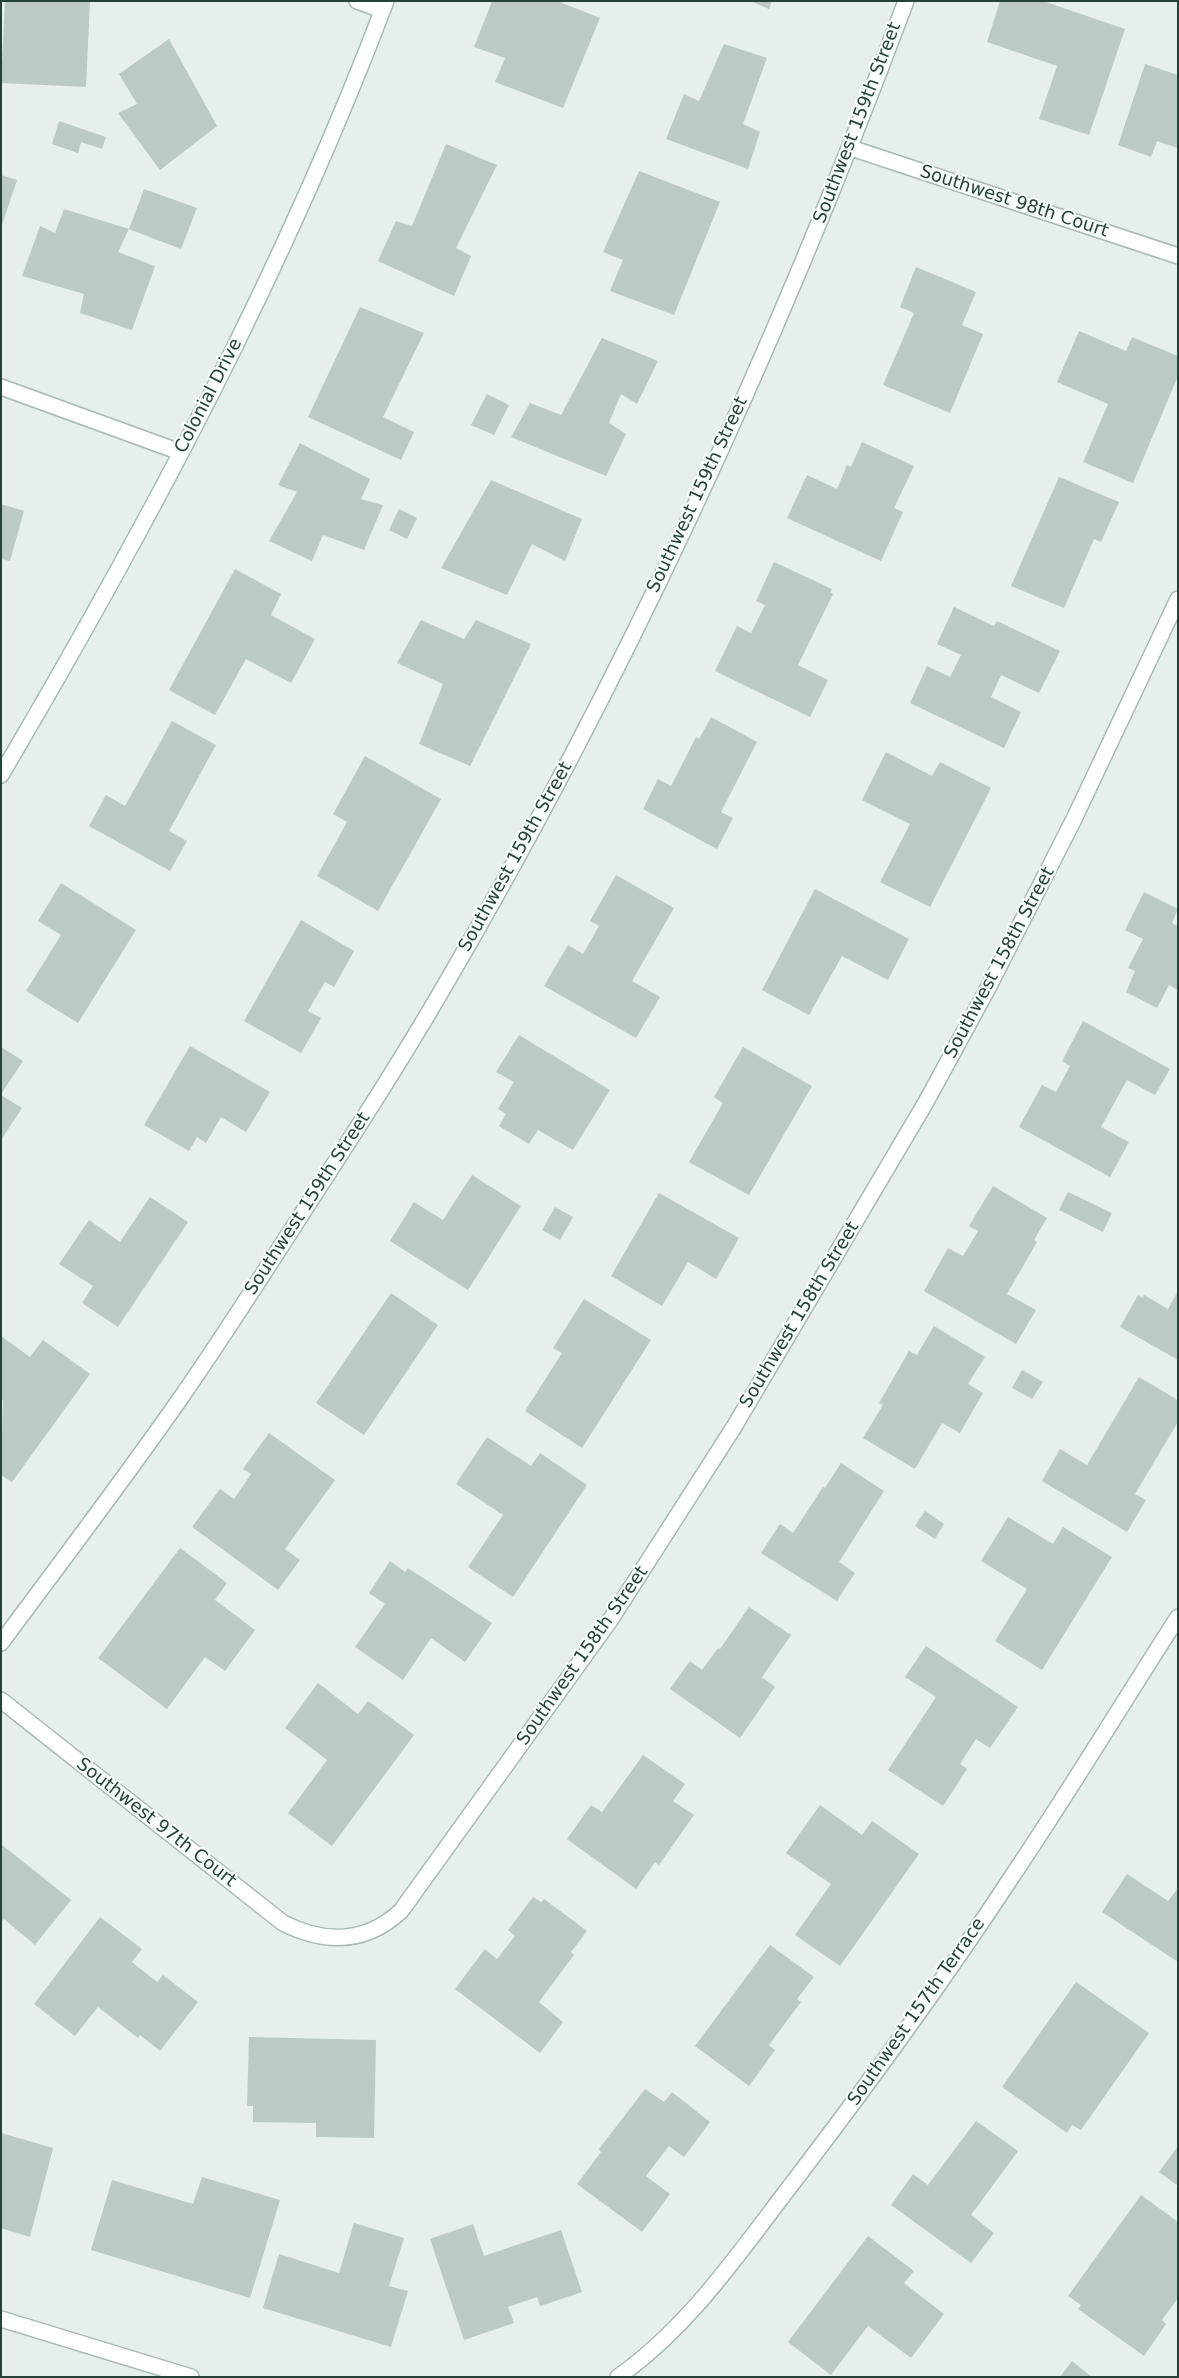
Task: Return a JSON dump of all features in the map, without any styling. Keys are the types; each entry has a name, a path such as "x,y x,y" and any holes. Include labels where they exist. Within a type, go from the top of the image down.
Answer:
{"street":[{"path":"357,1 384,6"},
{"name":"Southwest 159th Street","path":"1,1643 184,1393 342,1152 446,984 567,765 632,638 732,424 851,148 906,1"},
{"name":"Colonial Drive","path":"1,775 128,553 238,340 290,228 384,6"},
{"name":"Southwest 98th Court","path":"851,148 1178,256"},
{"path":"1,387 180,452"},
{"name":"Southwest 158th Street","path":"316,1936 354,1936 382,1925 401,1911 611,1619 734,1427 926,1102 987,990 1069,828 1178,599"},
{"name":"Southwest 157th Terrace","path":"618,2377 661,2343 693,2310 882,2064 1012,1877 1178,1617"},
{"name":"Southwest 97th Court","path":"1,1700 274,1916 294,1928 316,1936"},
{"path":"1,2320 191,2377"}],"building":[{"path":"5,1 90,1 86,87 1,83"},
{"path":"492,1 557,1 600,18 563,108 495,82 505,58 474,47"},
{"path":"750,1 772,1 769,9"},
{"path":"1000,1 1043,1 1125,29 1089,135 1039,119 1057,66 987,42"},
{"path":"169,39 217,126 160,170 118,113 137,104 119,74"},
{"path":"724,44 767,58 743,124 760,132 748,169 666,139 684,94 699,101"},
{"path":"1145,64 1178,75 1178,148 1157,141 1151,157 1118,145"},
{"path":"59,121 106,137 102,149 81,142 78,153 52,144"},
{"path":"446,144 497,165 456,248 471,256 454,296 378,261 396,221 412,226"},
{"path":"639,171 720,202 674,315 610,291 623,260 603,252"},
{"path":"1,175 17,180 2,225 1,224"},
{"path":"144,189 197,208 181,249 129,229"},
{"path":"64,209 129,229 118,252 155,266 132,330 80,313 84,294 22,276 40,226 55,233"},
{"path":"916,267 976,292 962,325 983,334 950,413 883,385 914,313 900,307"},
{"path":"360,307 424,333 383,417 414,432 401,460 308,417"},
{"path":"1079,331 1126,351 1132,337 1178,356 1178,376 1133,483 1083,462 1108,404 1057,382"},
{"path":"602,338 658,361 637,404 621,394 609,423 626,434 606,476 511,437 530,403 561,415"},
{"path":"487,394 509,405 494,435 471,425"},
{"path":"862,442 914,466 894,508 903,512 881,561 787,518 807,475 837,489 847,465 851,467"},
{"path":"300,443 370,479 361,499 383,505 364,550 323,535 312,561 269,541 297,492 278,485"},
{"path":"1059,477 1119,502 1101,542 1094,539 1064,608 1011,586"},
{"path":"491,480 582,519 565,561 532,544 507,595 441,568"},
{"path":"1,504 24,511 10,561 1,559"},
{"path":"399,509 417,518 407,539 389,530"},
{"path":"774,562 832,589 830,593 833,594 798,665 828,680 810,717 715,671 737,626 751,633 765,605 756,601"},
{"path":"235,569 281,594 271,615 315,639 291,683 246,659 215,715 169,690"},
{"path":"954,607 994,626 997,621 1060,651 1039,693 1001,675 991,697 1021,712 1004,748 910,703 927,666 950,677 961,655 937,644"},
{"path":"421,620 464,639 476,620 531,644 470,766 419,744 443,684 397,663"},
{"path":"711,717 757,742 721,812 733,818 717,849 643,809 658,779 671,786 696,737 699,739"},
{"path":"172,721 216,745 169,831 187,841 170,871 89,826 106,795 125,806"},
{"path":"886,752 932,776 940,762 991,788 930,907 880,882 910,824 862,800"},
{"path":"365,756 441,799 378,911 317,876 347,822 333,814"},
{"path":"616,875 674,908 632,981 660,997 636,1038 544,986 568,945 583,954 599,926 590,921"},
{"path":"61,883 136,930 78,1023 26,991 61,935 38,921"},
{"path":"815,889 909,939 888,980 842,956 809,1015 762,990"},
{"path":"1144,892 1178,909 1172,923 1178,926 1178,990 1169,985 1157,1008 1126,992 1135,971 1128,968 1143,939 1125,930"},
{"path":"301,920 354,951 334,987 325,982 308,1011 321,1018 301,1053 244,1021"},
{"path":"1083,1021 1170,1069 1155,1095 1127,1080 1101,1127 1129,1142 1110,1177 1019,1127 1042,1085 1056,1092 1070,1066 1062,1061"},
{"path":"519,1035 610,1090 573,1150 538,1130 529,1144 499,1126 506,1114 498,1109 514,1082 496,1072"},
{"path":"190,1046 270,1092 246,1132 221,1117 206,1143 197,1137 189,1151 144,1125"},
{"path":"1,1047 23,1061 1,1094"},
{"path":"743,1047 812,1086 749,1195 689,1162 723,1103 714,1097"},
{"path":"1,1095 22,1108 1,1140"},
{"path":"472,1175 521,1206 468,1290 390,1241 414,1202 443,1220"},
{"path":"993,1186 1047,1218 1034,1240 1037,1242 1007,1294 1036,1310 1016,1344 924,1291 948,1248 963,1256 978,1231 969,1226"},
{"path":"1068,1192 1112,1213 1103,1232 1059,1210"},
{"path":"659,1193 739,1238 716,1279 688,1262 662,1306 611,1276"},
{"path":"150,1197 188,1222 118,1327 82,1303 93,1286 59,1264 89,1220 120,1242"},
{"path":"555,1207 573,1217 560,1240 542,1230"},
{"path":"1178,1291 1178,1360 1120,1327 1138,1295 1142,1298 1144,1295 1168,1309"},
{"path":"391,1293 438,1325 364,1435 316,1403"},
{"path":"584,1299 651,1340 582,1448 525,1411 562,1353 553,1348"},
{"path":"934,1326 985,1357 968,1384 983,1393 960,1433 942,1423 915,1469 863,1438 883,1405 879,1403 909,1351 917,1355"},
{"path":"1,1336 30,1357 43,1340 90,1374 12,1482 1,1475 3,1400 1,1399"},
{"path":"1022,1370 1043,1382 1032,1399 1012,1388"},
{"path":"1139,1377 1178,1400 1178,1422 1135,1494 1146,1500 1127,1532 1042,1481 1060,1449 1087,1465"},
{"path":"269,1433 335,1480 285,1549 300,1560 278,1590 192,1527 220,1489 234,1499 251,1474 243,1469"},
{"path":"487,1437 531,1466 540,1453 587,1485 513,1597 468,1567 503,1515 456,1484"},
{"path":"841,1463 884,1491 839,1562 855,1573 837,1601 761,1553 780,1524 793,1533"},
{"path":"925,1511 944,1524 935,1539 915,1526"},
{"path":"1008,1517 1053,1544 1063,1527 1112,1557 1042,1670 995,1641 1027,1589 981,1561"},
{"path":"180,1548 227,1583 215,1600 255,1630 225,1671 205,1657 167,1709 98,1658"},
{"path":"390,1561 405,1572 408,1568 492,1623 465,1662 431,1638 403,1680 355,1647 385,1604 369,1593"},
{"path":"749,1607 791,1635 762,1677 775,1687 740,1738 670,1689 690,1661 702,1670 718,1648 720,1649"},
{"path":"926,1646 1018,1707 990,1748 976,1739 960,1764 967,1769 943,1806 888,1770 936,1697 905,1677"},
{"path":"318,1683 358,1714 368,1701 414,1735 332,1846 288,1813 327,1760 285,1728"},
{"path":"643,1755 685,1784 673,1801 694,1815 659,1865 655,1862 636,1889 567,1839 591,1805 602,1812"},
{"path":"820,1805 862,1835 872,1821 919,1854 840,1966 795,1935 831,1884 786,1853"},
{"path":"1,1844 71,1900 35,1945 4,1919 1,1923"},
{"path":"1127,1874 1168,1901 1178,1888 1178,1962 1102,1912"},
{"path":"533,1897 541,1902 544,1899 587,1931 571,1952 574,1955 539,2002 563,2022 540,2053 455,1989 485,1949 497,1959 515,1936 508,1930"},
{"path":"100,1917 142,1949 132,1962 157,1982 163,1975 198,2002 160,2051 140,2035 138,2038 98,2007 75,2036 34,2004"},
{"path":"770,1945 814,1977 797,1999 801,2002 769,2045 775,2050 749,2086 695,2046"},
{"path":"1076,1982 1149,2033 1081,2130 1072,2125 1067,2133 1002,2087"},
{"path":"249,2037 376,2040 374,2138 316,2137 316,2123 253,2122 253,2106 247,2106"},
{"path":"645,2089 664,2102 672,2092 710,2122 684,2157 669,2146 646,2176 670,2194 642,2232 577,2184 601,2152 599,2149"},
{"path":"976,2121 1018,2151 971,2215 994,2233 971,2263 891,2205 913,2174 928,2185"},
{"path":"1,2133 53,2148 30,2237 1,2228"},
{"path":"1178,2146 1178,2186 1159,2172"},
{"path":"202,2177 280,2200 250,2298 91,2250 112,2180 193,2204"},
{"path":"1141,2195 1178,2222 1178,2298 1162,2320 1166,2324 1144,2356 1078,2309 1081,2305 1068,2296"},
{"path":"354,2223 404,2238 389,2286 408,2291 391,2347 263,2308 279,2254 339,2273"},
{"path":"473,2224 484,2256 561,2230 582,2292 540,2306 537,2297 508,2307 514,2323 464,2340 430,2239"},
{"path":"868,2236 914,2271 904,2283 944,2314 911,2358 868,2326 831,2375 788,2342"},
{"path":"1072,2361 1092,2377 1060,2377"}]}
